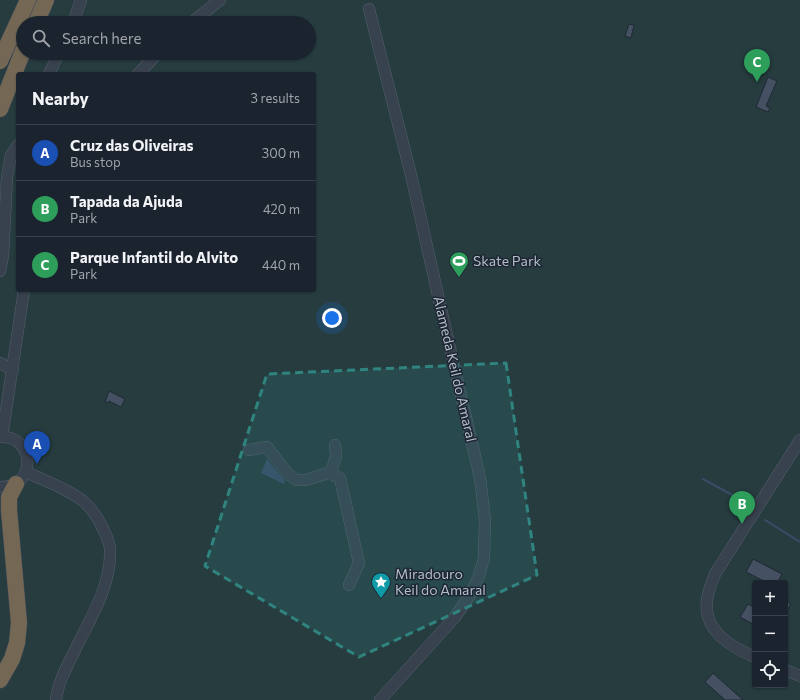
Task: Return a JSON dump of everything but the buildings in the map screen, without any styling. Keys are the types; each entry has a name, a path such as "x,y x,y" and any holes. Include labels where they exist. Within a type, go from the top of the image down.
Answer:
{"highway":[{"path":"21,16 28,0"},
{"path":"39,16 46,0"},
{"path":"0,60 16,26"},
{"path":"0,109 19,60"},
{"path":"0,680 12,659 17,643 19,623 9,497 21,478"},
{"path":"0,499 5,513 15,622 14,642 10,655 0,664"}],"street":[{"path":"75,16 81,0"},
{"path":"200,16 220,0"},
{"name":"Alameda Keil do Amaral","path":"370,9 410,168 480,478 485,520 484,558 479,576 470,595 455,617 380,700"},
{"path":"50,72 56,60"},
{"path":"140,72 151,60"},
{"path":"0,271 3,256 6,177 11,156 16,148"},
{"path":"0,487 6,487 21,478 28,462 26,453 21,444 12,439 1,437 13,370 24,292"},
{"path":"0,362 13,370"},
{"path":"752,656 738,650 727,642 712,626 707,610 708,594 715,574 800,440"},
{"path":"331,472 336,456 335,445"},
{"path":"256,458 249,450 267,447 288,474 296,480 306,480 331,472"},
{"path":"331,472 340,478 359,563 349,585"},
{"path":"21,478 65,490 84,502 97,518 105,533 110,548 108,576 102,593 64,674 56,700"},
{"path":"788,671 800,676"}],"highlighted area":[{"path":"506,363 537,575 359,657 205,566 267,374"}],"green space":[{"path":"0,0 800,0 800,700 0,700"}],"water":[{"path":"267,459 285,481 284,484 261,473"}],"waterway":[{"path":"703,479 747,503"},
{"path":"765,520 800,542"}],"place":[{"name":"Parque Infantil do Alvito","path":"757,82"},
{"name":"Skate Park","path":"459,278"},
{"name":"Cruz das Oliveiras","path":"37,464"},
{"name":"Tapada da Ajuda","path":"742,524"},
{"name":"Miradouro Keil do Amaral","path":"381,599"}]}
